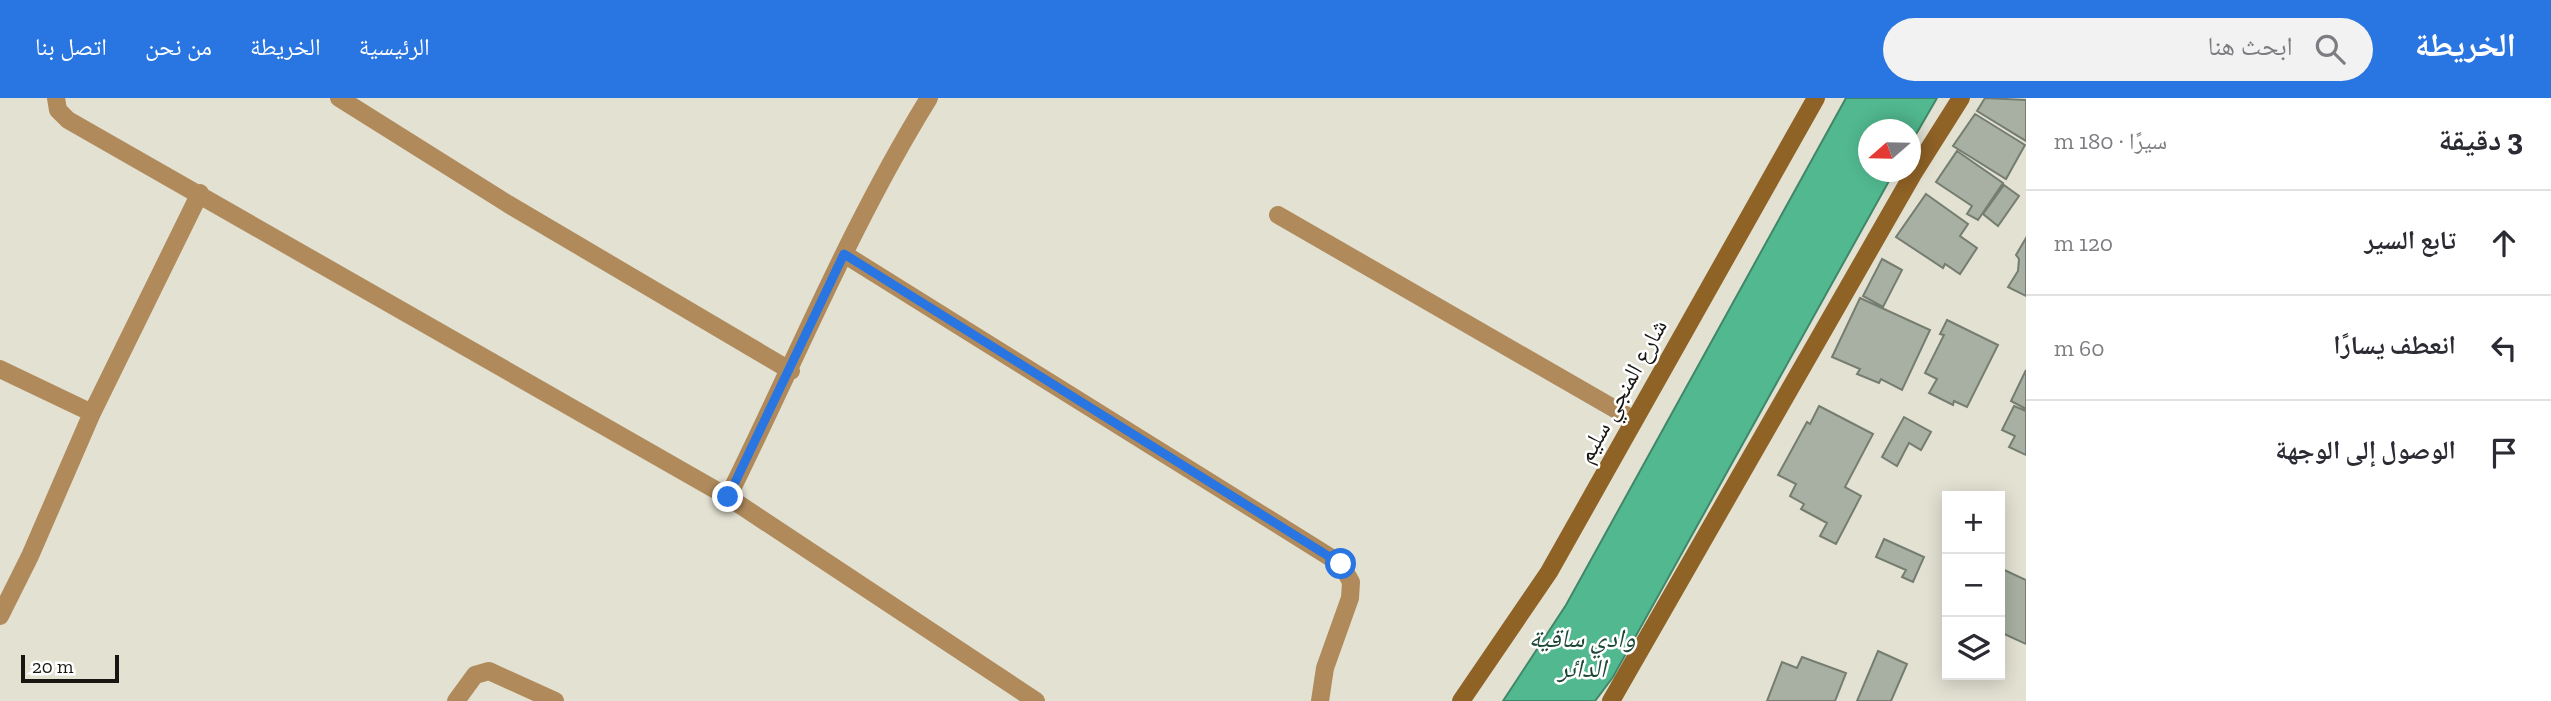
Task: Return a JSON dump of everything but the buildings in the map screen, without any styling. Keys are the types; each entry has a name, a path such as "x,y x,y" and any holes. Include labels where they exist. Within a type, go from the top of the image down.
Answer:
{"main road":[{"name":"شارع المنجي سليم","path":"1461,701 1549,572 1816,98"},
{"path":"1611,701 1913,174 1961,98"}],"street":[{"path":"56,98 58,110 68,120 728,497 1036,701"},
{"path":"339,98 508,204 791,371"},
{"path":"728,497 791,371 844,254 905,137 929,98"},
{"path":"0,616 30,556 92,413 200,193"},
{"path":"1278,215 1634,420"},
{"path":"844,254 1341,564 1350,582 1350,598 1325,668 1320,701"},
{"path":"0,369 92,413"},
{"path":"456,701 468,681 480,672 489,671 555,701"}],"water":[{"name":"وادي ساقية الدائر","path":"1846,98 1937,98 1921,126 1921,119 1858,119 1858,182 1888,182 1613,677 1595,701 1503,701 1566,605"}],"route":[{"path":"728,497 791,371 844,254 1341,564"}]}
